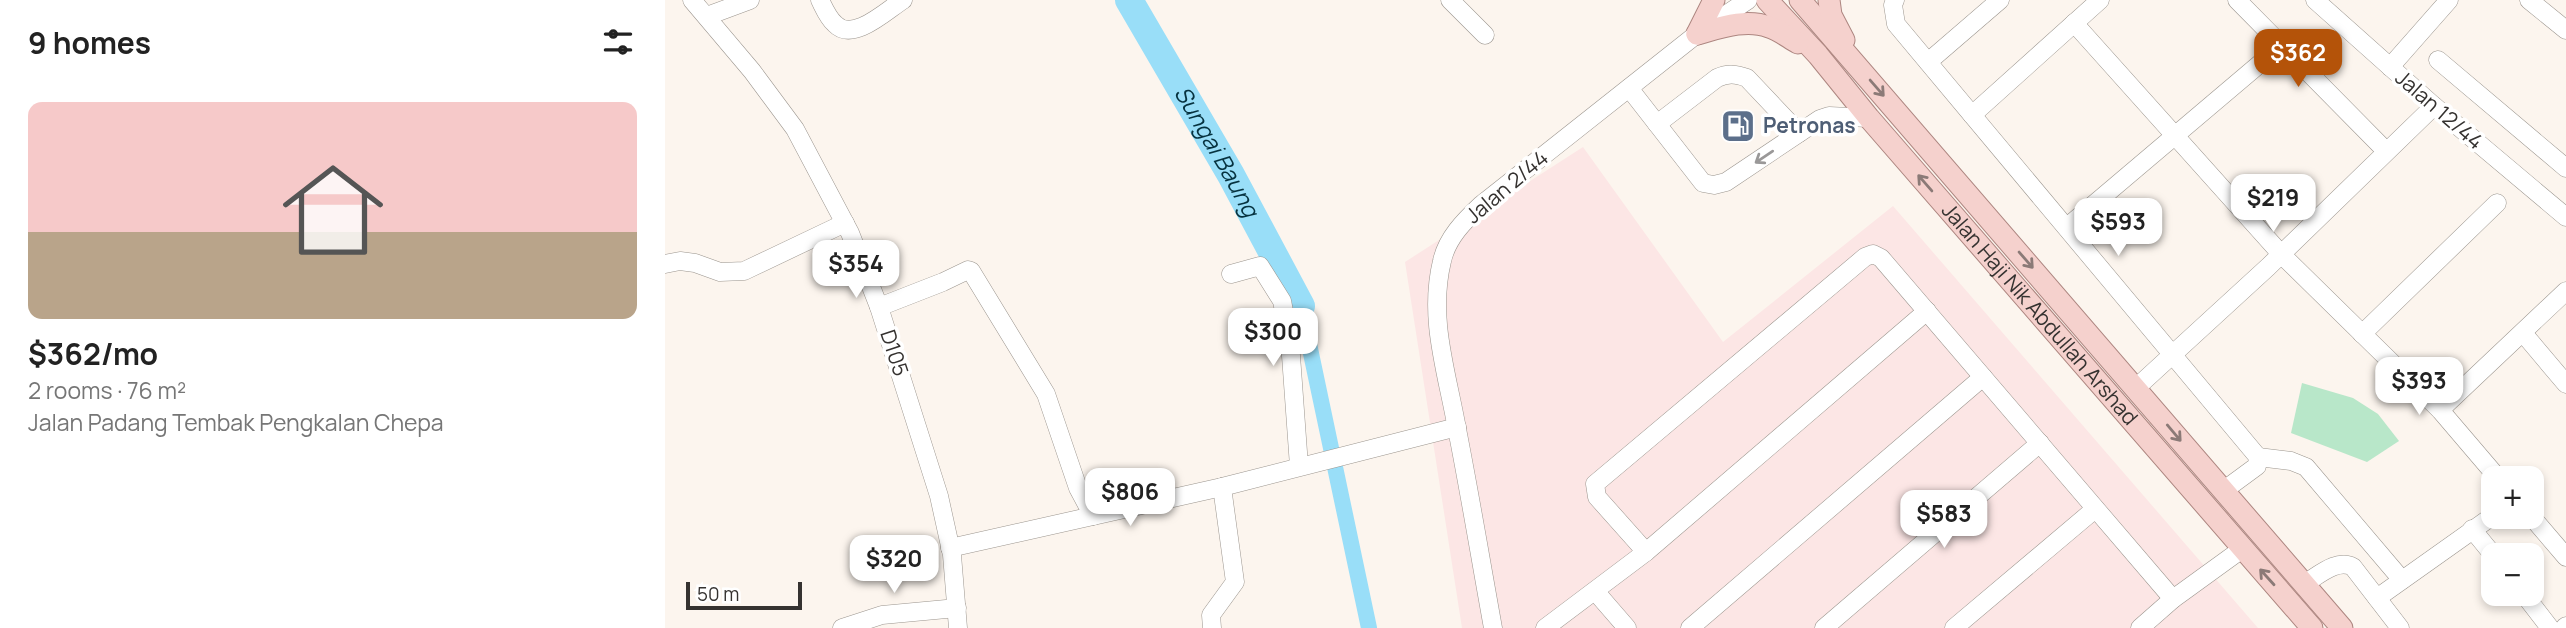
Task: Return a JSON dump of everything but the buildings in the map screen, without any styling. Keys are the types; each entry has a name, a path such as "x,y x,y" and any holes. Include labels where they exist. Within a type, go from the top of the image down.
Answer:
{"main road":[{"path":"1697,34 1714,0"},
{"name":"Jalan Haji Nik Abdullah Arshad","path":"1767,0 1818,55 1869,118 2312,628"},
{"name":"Jalan Haji Nik Abdullah Arshad","path":"1800,0 2342,628"},
{"path":"1829,0 1831,15 1855,64"},
{"path":"1697,34 1734,24 1757,24 1769,27 1818,55"}],"street":[{"name":"D105","path":"692,0 795,129 845,223 879,307 939,496 950,548 958,628"},
{"path":"707,16 750,0"},
{"path":"820,0 836,25 848,30 861,27 903,0"},
{"path":"1450,0 1485,35"},
{"name":"Jalan 2/44","path":"1493,628 1437,330 1436,306 1442,258 1454,235 1481,205 1697,34 1748,0"},
{"path":"1895,0 1893,5 1896,24 2258,457 2291,461 2306,467 2402,580"},
{"path":"1928,62 2000,0"},
{"path":"1972,115 2100,0"},
{"path":"2237,0 2386,151"},
{"name":"Jalan 12/44","path":"2315,0 2434,106 2566,217"},
{"path":"2390,67 2449,0"},
{"path":"2529,0 2566,30"},
{"path":"2074,23 2281,254 2440,410 2488,466"},
{"path":"2067,227 2282,45"},
{"path":"2438,60 2566,168"},
{"path":"1657,124 1717,78 1725,74 1736,74 1747,78 1799,133"},
{"path":"1629,88 1703,183 1714,185 1726,182 1820,119 1829,116 1869,118"},
{"path":"2136,388 2281,254 2434,106"},
{"path":"2362,334 2497,202"},
{"path":"665,264 680,261 720,272 744,271 845,223"},
{"path":"1646,552 1595,493 1595,484 1869,255 1881,258 2173,600"},
{"path":"1231,274 1260,266 1282,301 1290,342 1299,466"},
{"path":"879,307 971,271 1046,394 1078,488 1093,516"},
{"path":"2440,410 2566,291"},
{"path":"1545,628 1646,552 1927,311"},
{"path":"2523,333 2566,384"},
{"path":"1690,628 1983,377"},
{"path":"950,548 1222,487 1457,427"},
{"path":"1824,628 2040,443"},
{"path":"2223,492 2257,466 2258,457"},
{"path":"1212,628 1210,618 1213,612 1235,582 1222,487"},
{"path":"1954,628 2095,509"},
{"path":"2377,598 2481,523"},
{"path":"2544,525 2559,536 2566,557"},
{"path":"2472,529 2483,543"},
{"path":"2140,628 2173,600 2242,550"},
{"path":"2304,584 2340,564 2347,564 2353,567 2400,628"},
{"path":"1595,591 1627,628"},
{"path":"2533,606 2550,628"},
{"path":"842,628 882,615 957,608"}],"shaded area":[{"path":"1583,147 1723,342 1893,206 2258,628 1462,628 1405,262"}],"green space":[{"path":"2302,383 2353,398 2378,414 2399,441 2367,462 2291,433"}],"waterway":[{"name":"Sungai Baung","path":"1129,0 1231,175 1301,306"},
{"path":"1301,306 1369,628"}],"place":[{"name":"Petronas","path":"1738,126"}]}
